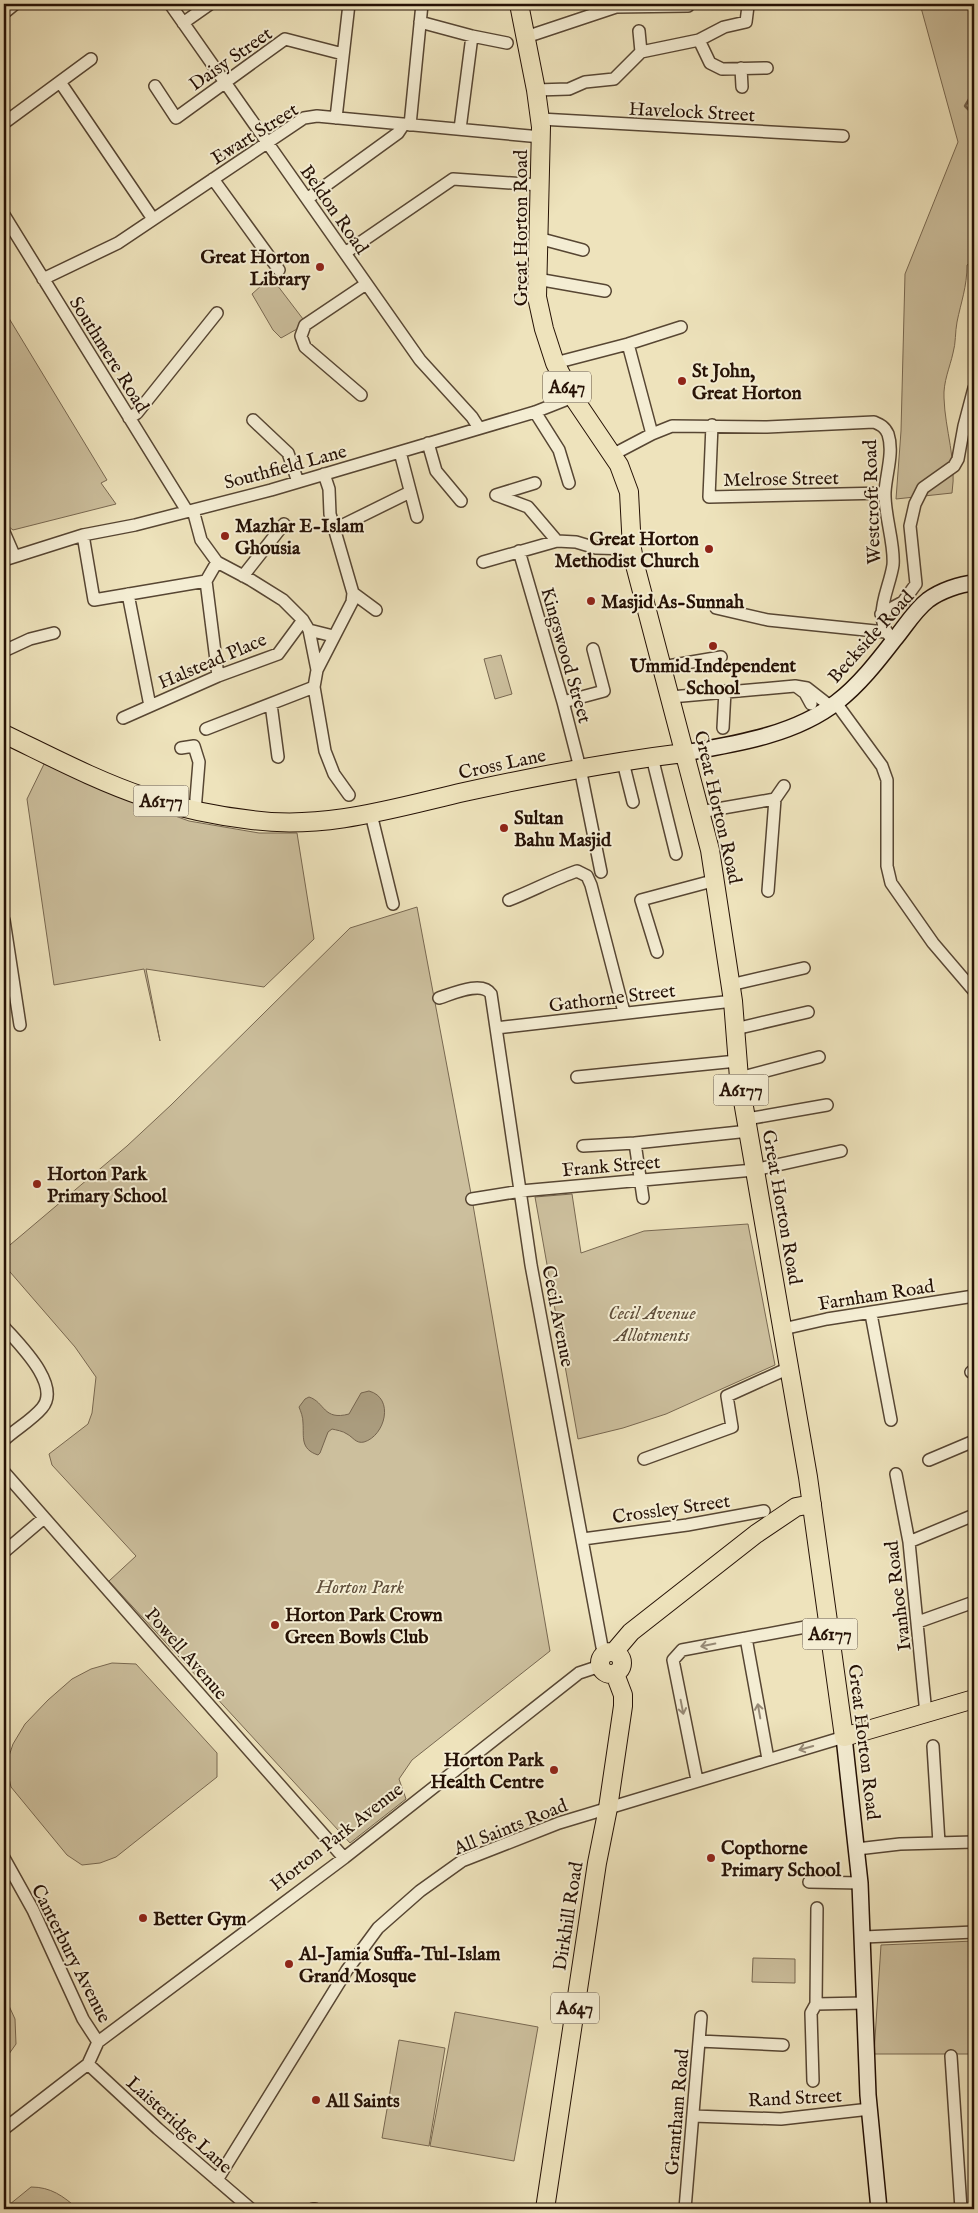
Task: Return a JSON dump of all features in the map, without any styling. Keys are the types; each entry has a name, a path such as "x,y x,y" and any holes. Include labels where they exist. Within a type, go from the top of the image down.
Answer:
{"main road":[{"name":"Great Horton Road","path":"519,4 520,43 536,90 540,128 537,297 555,363 573,397 619,465 629,492 632,549 710,850 732,993 738,1069 789,1368 804,1506 815,1526 844,1737"},
{"name":"A6177","path":"4,734 78,769 144,796 195,810"},
{"name":"Cross Lane","path":"195,810 254,821 297,823 330,820 371,814 580,768 684,753"},
{"name":"Horton Park Avenue","path":"609,1659 632,1632 756,1534 804,1506"},
{"name":"A647","path":"608,1808 623,1706 621,1689 609,1659"},
{"path":"844,1737 974,1699"},
{"name":"Dirkhill Road","path":"545,2209 597,1863 608,1808"}],"street":[{"path":"4,13 15,4"},
{"name":"Beldon Road","path":"170,4 420,360 472,416 479,428"},
{"path":"183,23 210,4"},
{"path":"336,118 349,4"},
{"path":"307,198 398,133 407,124 422,4"},
{"path":"420,22 472,36 520,43 616,5 688,6 689,4"},
{"path":"536,90 569,89 585,82 614,79 641,52 699,40 724,27 746,22 748,6"},
{"path":"639,31 641,52"},
{"path":"460,129 472,36"},
{"name":"Daisy Street","path":"155,86 176,118 285,39 343,54"},
{"path":"699,40 710,63 722,69 767,68"},
{"path":"4,123 91,59"},
{"path":"741,68 742,87"},
{"path":"60,82 153,219"},
{"name":"Ewart Street","path":"43,279 118,243 304,118 336,118 460,129 540,128"},
{"name":"Havelock Street","path":"540,128 843,136"},
{"path":"213,179 279,270"},
{"path":"345,253 453,179 540,185"},
{"name":"Southmere Road","path":"4,215 129,418 190,510"},
{"path":"538,238 584,250"},
{"path":"537,279 605,291"},
{"path":"361,395 305,347 301,336 304,324 366,284"},
{"path":"129,418 137,413 217,313"},
{"path":"555,363 628,344 681,327"},
{"path":"628,344 652,434"},
{"path":"881,614 903,602 916,584 910,526 915,504 923,488 954,466 974,388"},
{"name":"Southfield Lane","path":"9,558 83,535 135,525 298,482 535,412 573,397"},
{"path":"535,412 559,450 568,484"},
{"path":"253,420 288,453 298,482"},
{"name":"Westcroft Road","path":"612,455 652,434 672,426 767,427 874,422 882,425 888,436 890,448 885,493 893,563 881,614 889,636"},
{"name":"Melrose Street","path":"712,425 708,497 885,493"},
{"path":"428,443 436,471 461,501"},
{"path":"400,452 417,517"},
{"path":"316,670 352,602 353,593 330,514 329,489 324,474"},
{"path":"535,483 496,495 528,507 556,541"},
{"path":"335,529 410,492"},
{"path":"190,510 201,540 217,562 283,600 306,625 333,636"},
{"path":"243,576 284,524"},
{"path":"4,532 9,558"},
{"path":"83,535 94,600 206,580"},
{"path":"483,562 556,541 576,542 596,548 632,549"},
{"name":"Kingswood Street","path":"520,552 580,768 601,872"},
{"path":"217,562 206,580 218,676"},
{"name":"Beckside Road","path":"684,753 735,744 776,733 833,704 864,677 889,636 929,600 947,590 974,583"},
{"path":"353,593 376,610"},
{"path":"128,594 150,706"},
{"path":"716,608 768,620 889,636"},
{"path":"306,625 316,670 314,687 325,751 334,774 349,795"},
{"name":"Halstead Place","path":"123,718 218,676 278,654 306,625"},
{"path":"4,651 30,639 54,633"},
{"path":"563,702 604,691 593,649"},
{"path":"662,667 721,657"},
{"path":"795,686 804,693 811,704"},
{"path":"671,697 795,686 807,688 833,704 882,766 887,780 887,866 892,883 933,943 974,991"},
{"path":"206,729 314,687"},
{"path":"723,728 725,692"},
{"path":"272,704 278,757"},
{"path":"181,748 194,746 199,762 195,810"},
{"path":"652,757 676,854"},
{"path":"623,762 633,802"},
{"path":"768,891 775,799 784,786"},
{"path":"700,812 775,799"},
{"path":"371,814 393,904"},
{"path":"509,900 577,871 587,876 591,884 624,1012"},
{"path":"657,952 641,900 716,880"},
{"path":"4,920 20,1025"},
{"name":"Gathorne Street","path":"496,1028 624,1012 732,993 804,968"},
{"name":"Cecil Avenue","path":"439,998 483,987 489,990 531,1265 583,1539 609,1659"},
{"path":"735,1029 808,1012"},
{"path":"577,1077 738,1069 819,1057"},
{"path":"583,1146 636,1143 748,1125 827,1105"},
{"path":"636,1143 643,1198"},
{"name":"Frank Street","path":"472,1199 521,1191 754,1170 841,1151"},
{"name":"Farnham Road","path":"783,1329 974,1296"},
{"path":"871,1314 891,1420"},
{"path":"4,1327 34,1362 43,1377 48,1398 43,1407 4,1440"},
{"path":"644,1459 732,1427 727,1396 789,1368"},
{"path":"929,1460 974,1441"},
{"name":"Powell Avenue","path":"4,1472 344,1858"},
{"name":"Ivanhoe Road","path":"896,1474 909,1542 926,1714"},
{"name":"Crossley Street","path":"583,1539 764,1511"},
{"path":"909,1542 974,1515"},
{"path":"4,1552 44,1518"},
{"path":"918,1622 974,1602"},
{"path":"697,1780 673,1660 682,1650 816,1625"},
{"path":"746,1638 768,1759"},
{"name":"Horton Park Avenue","path":"98,2042 344,1858 579,1673 609,1659"},
{"name":"All Saints Road","path":"217,2180 347,1970 378,1928 420,1891 462,1861 559,1823 844,1737"},
{"name":"Great Horton Road","path":"844,1737 860,1883 864,1937 870,2109 879,2209"},
{"path":"933,1746 939,1843"},
{"path":"857,1849 974,1842"},
{"name":"Canterbury Avenue","path":"4,1858 32,1910 83,2019 98,2042 88,2064"},
{"path":"809,1882 860,1883"},
{"path":"813,2081 811,2013 816,2004 817,1908"},
{"path":"864,1937 974,1932"},
{"path":"816,2004 865,2003"},
{"name":"Grantham Road","path":"685,2209 701,2017"},
{"path":"699,2041 783,2045"},
{"path":"951,2056 961,2209"},
{"path":"4,2128 88,2064"},
{"name":"Laisteridge Lane","path":"88,2064 217,2180 243,2207"},
{"name":"Rand Street","path":"693,2116 781,2120 870,2109"}],"green space":[{"path":"920,4 974,4 974,261 967,265 964,294 944,392 953,469 952,493 896,499 901,431 905,274 958,142"},
{"path":"271,277 303,319 297,329 281,338 273,330 252,294"},
{"path":"4,310 107,480 101,483 116,504 13,530 4,523"},
{"path":"501,655 512,694 495,699 484,659"},
{"path":"45,762 125,798 189,821 259,833 297,833 314,939 264,987 146,969 160,1041 144,969 54,985 27,799"},
{"name":"Horton Park","path":"417,907 472,1199 550,1651 412,1760 399,1779 406,1799 350,1843 109,1581 136,1556 52,1465 49,1454 88,1424 92,1413 96,1377 75,1347 4,1265 4,1250 127,1146 350,928"},
{"name":"Cecil Avenue Allotments","path":"572,1194 581,1253 644,1231 748,1224 775,1365 666,1414 623,1428 578,1439 535,1197"},
{"path":"112,1663 136,1664 217,1753 217,1777 116,1857 100,1863 82,1865 67,1855 11,1787 6,1765 13,1744 25,1724 48,1700 72,1679 91,1669"},
{"path":"974,1941 974,2054 874,2054 881,1945"},
{"path":"753,1958 795,1959 795,1983 752,1982"},
{"path":"4,1995 15,2019 16,2044 4,2061"},
{"path":"455,2012 538,2027 514,2161 430,2146"},
{"path":"399,2040 445,2048 429,2146 382,2138"},
{"path":"31,2187 38,2187 56,2193 78,2209 4,2209"}],"shaded area":[{"path":"369,1391 377,1395 382,1401 384,1409 382,1425 371,1438 364,1442 359,1442 345,1433 332,1429 328,1432 318,1455 308,1449 303,1438 303,1419 299,1407 305,1399 309,1397 314,1399 325,1410 334,1415 349,1414 361,1393"}],"waterway":[{"path":"974,91 965,106 974,115"}],"place":[{"name":"Great Horton Library","path":"320,267"},
{"name":"St John, Great Horton","path":"682,381"},
{"name":"Mazhar E-Islam Ghousia","path":"225,536"},
{"name":"Great Horton Methodist Church","path":"709,549"},
{"name":"Masjid As-Sunnah","path":"591,601"},
{"name":"Ummid Independent School","path":"713,646"},
{"name":"Sultan Bahu Masjid","path":"504,828"},
{"name":"Horton Park Primary School","path":"37,1184"},
{"name":"Horton Park Crown Green Bowls Club","path":"275,1625"},
{"name":"Horton Park Health Centre","path":"554,1770"},
{"name":"Copthorne Primary School","path":"711,1858"},
{"name":"Better Gym","path":"143,1918"},
{"name":"Al-Jamia Suffa-Tul-Islam Grand Mosque","path":"289,1964"},
{"name":"All Saints","path":"316,2100"}]}
